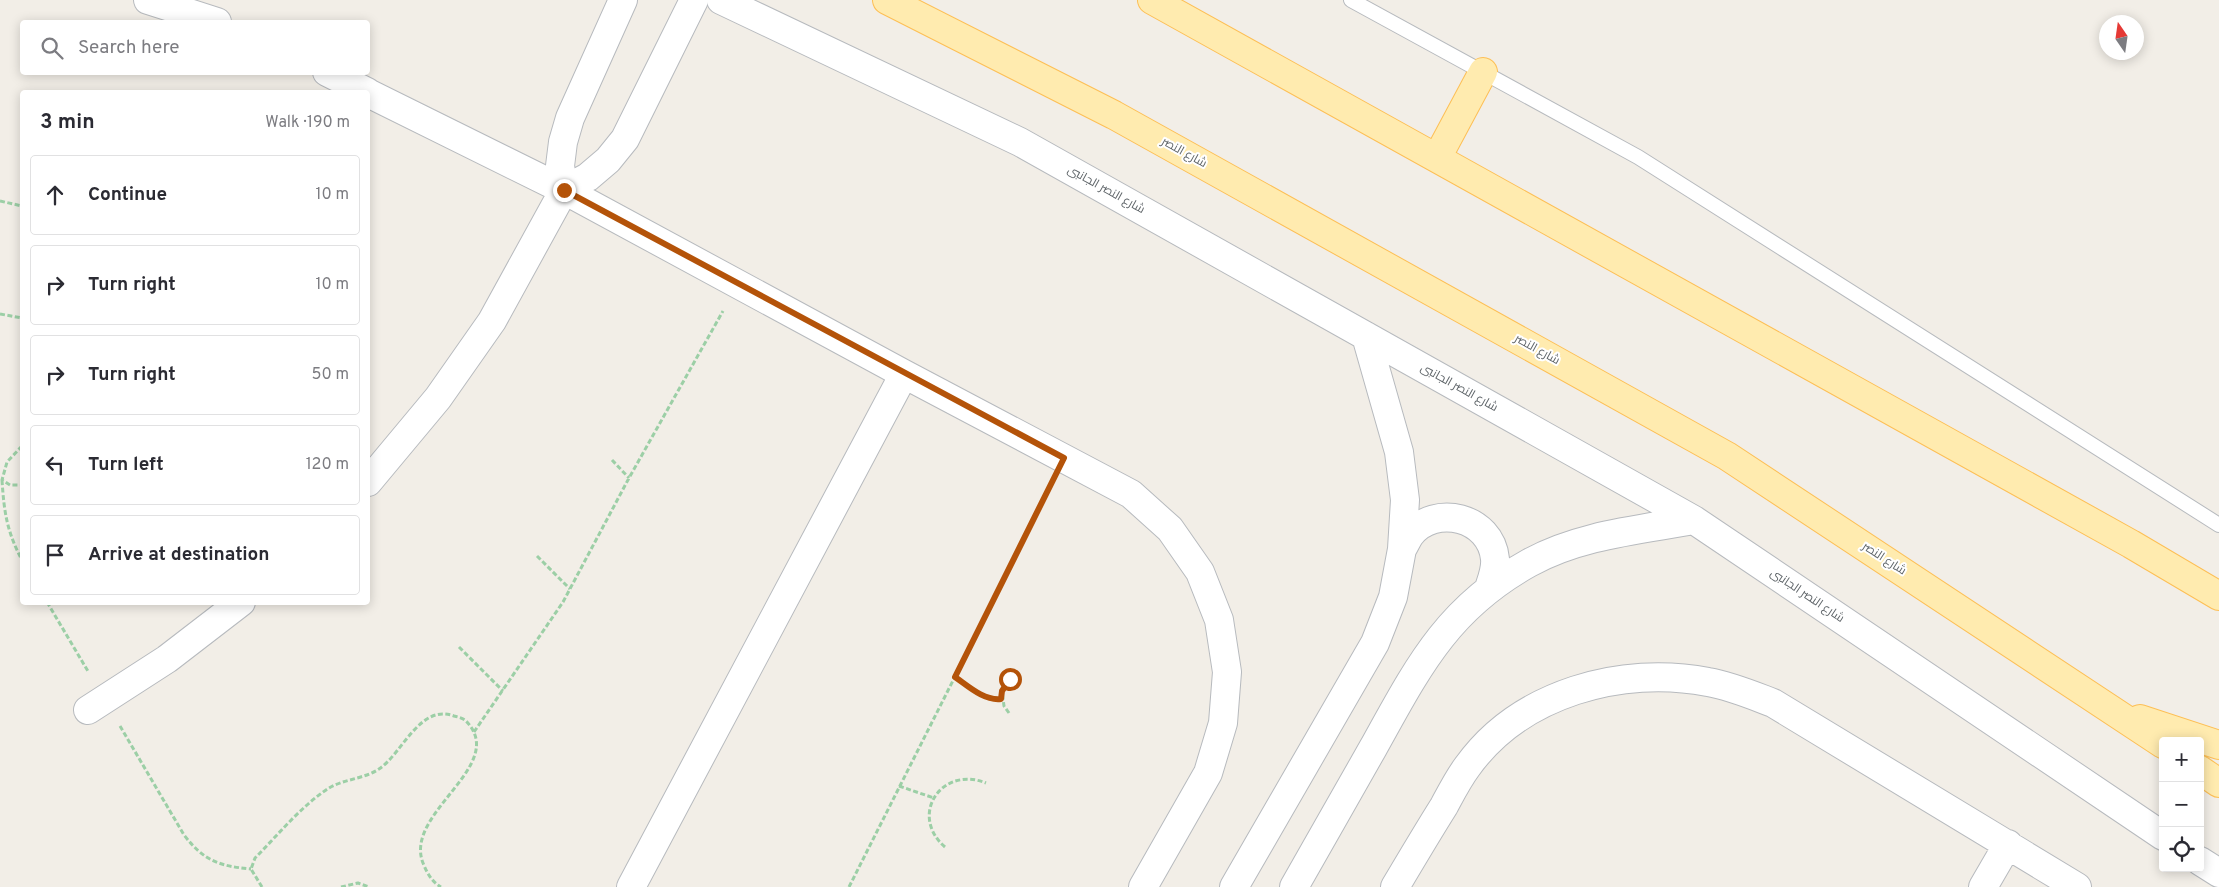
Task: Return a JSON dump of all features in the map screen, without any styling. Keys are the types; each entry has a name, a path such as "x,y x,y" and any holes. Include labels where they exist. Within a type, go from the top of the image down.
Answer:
{"main road":[{"name":"شارع النصر","path":"887,0 1114,114 1727,456 2159,741"},
{"path":"1152,0 2130,544 2219,596"},
{"path":"1437,158 1483,72"},
{"path":"2117,712 2219,745"},
{"path":"2204,773 2219,783"}],"street":[{"path":"148,0 211,20"},
{"path":"564,190 560,166 563,142 570,118 623,0"},
{"path":"370,480 438,398 492,321 564,190 588,177 608,160 625,139 694,0"},
{"name":"شارع النصر الجانبى","path":"721,0 1020,142 1694,520 2159,833"},
{"path":"333,75 361,90"},
{"path":"370,94 564,190 904,374 1131,494 1170,529 1200,572 1219,620 1227,672 1223,724 1208,773 1142,887"},
{"path":"1234,887 1375,643 1393,597 1402,549 1404,500 1399,452 1366,336"},
{"path":"630,887 904,374"},
{"path":"1402,549 1410,535 1422,525 1436,518 1452,517 1468,521 1481,530 1491,542 1495,558 1494,574 1489,588"},
{"path":"1294,887 1422,661 1452,622 1489,588 1530,562 1576,543 1694,520"},
{"path":"96,705 167,659 237,605"},
{"path":"1395,887 1467,766 1491,740 1519,717 1548,701 1578,689 1635,678 1667,677 1708,682 1741,690 1773,703 2076,887"},
{"path":"1983,887 2008,844"},
{"path":"2204,864 2219,874"}],"lane":[{"path":"1351,0 1638,157 2219,525"}],"path":[{"path":"0,201 20,206"},
{"path":"474,732 570,589 629,478 738,284"},
{"path":"0,314 20,318"},
{"path":"20,448 6,462 2,474 6,523 20,556"},
{"path":"849,887 1064,458"},
{"path":"612,460 629,478"},
{"path":"2,480 10,485 20,486"},
{"path":"538,556 570,589"},
{"path":"48,605 96,705 184,835 195,849 210,860 226,867 251,869"},
{"path":"458,647 503,690"},
{"path":"955,677 983,696 1001,699"},
{"path":"1008,713 1001,699 1005,684 1017,677"},
{"path":"251,869 255,858 310,803 331,787 380,769 418,727 431,716 447,713 463,719 474,732 477,748 471,764 425,827 421,843 421,858 427,873 441,887"},
{"path":"945,847 933,833 930,824 929,816 934,798 947,784 956,780 976,779 986,783"},
{"path":"900,786 934,798"},
{"path":"251,869 262,887"},
{"path":"341,887 358,883 369,887"}],"route":[{"path":"564,190 904,374 1064,458 955,677 983,696 996,699 1001,699 1005,684 1010,679"}]}
